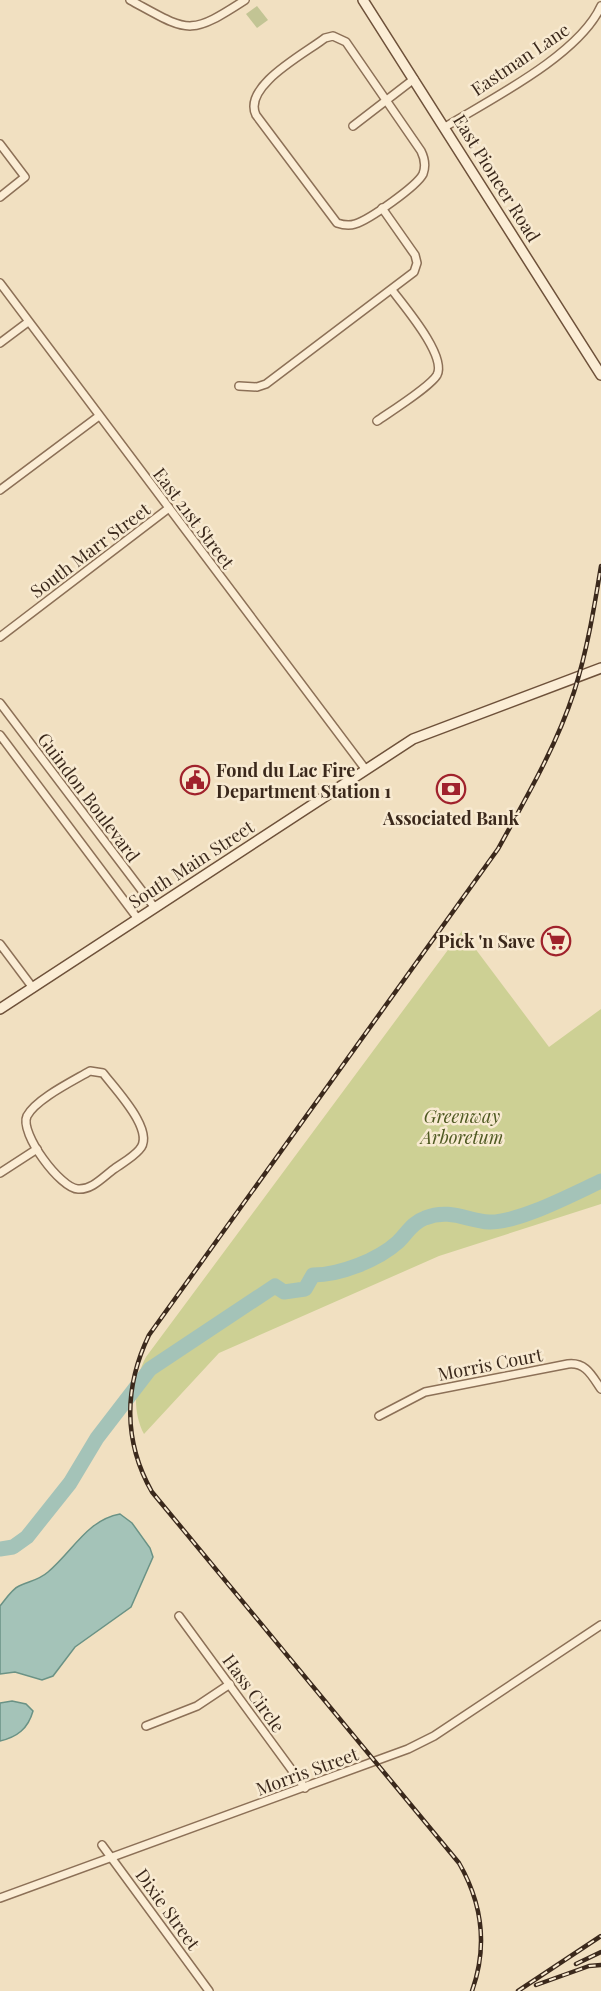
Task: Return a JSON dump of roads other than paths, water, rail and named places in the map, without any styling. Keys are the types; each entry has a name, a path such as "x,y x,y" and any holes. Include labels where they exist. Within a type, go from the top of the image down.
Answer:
{"main road":[{"name":"East Pioneer Road","path":"363,0 601,375"},
{"name":"South Main Street","path":"0,1009 412,739 601,668"}],"street":[{"path":"130,0 169,21 194,27 211,22 245,0"},
{"name":"Eastman Lane","path":"445,127 569,48 588,28 601,6"},
{"path":"333,36 346,42 421,151 425,163 419,180 382,208 357,224 337,223 256,115 253,103 264,84 333,36"},
{"path":"353,126 414,79"},
{"path":"0,144 25,177 0,197"},
{"path":"239,387 252,388 266,384 414,272 417,260 382,208"},
{"name":"East 21st Street","path":"0,282 366,770"},
{"path":"377,421 433,379 439,366 424,334 392,290"},
{"path":"0,343 28,322"},
{"path":"0,490 99,416"},
{"name":"South Marr Street","path":"0,637 169,508"},
{"name":"Guindon Boulevard","path":"0,703 155,908"},
{"name":"Guindon Boulevard","path":"0,735 138,919"},
{"path":"0,944 33,988"},
{"path":"90,1071 103,1073 141,1123 144,1136 141,1149 90,1187 79,1189 66,1186 37,1149 28,1135 26,1119 33,1108 90,1071"},
{"path":"0,1173 37,1149"},
{"name":"Morris Court","path":"379,1416 425,1392 568,1364 578,1364 587,1369 601,1389"},
{"name":"Hass Circle","path":"179,1616 305,1788"},
{"name":"Morris Street","path":"0,1898 408,1749 434,1736 601,1624"},
{"path":"146,1726 197,1706 230,1684"},
{"name":"Dixie Street","path":"102,1845 209,1991"}],"water":[{"path":"120,1514 132,1523 150,1548 153,1557 131,1607 75,1647 53,1676 42,1680 15,1672 0,1674 0,1606 16,1587 38,1579 48,1572 89,1529 108,1517"},
{"path":"12,1701 26,1704 33,1711 28,1723 21,1731 0,1741 0,1703"}],"waterway":[{"path":"0,1549 13,1547 27,1537 70,1483 97,1438 150,1369 275,1286 284,1292 305,1289 313,1275 346,1269 380,1255 398,1242 414,1225 434,1215 451,1215 489,1222 501,1221 530,1213 601,1181"}],"railway":[{"path":"472,1991 480,1958 480,1925 473,1894 459,1863 152,1492 136,1453 130,1414 131,1394 135,1374 149,1335 498,849 540,772 567,712 579,677 601,566"},
{"path":"518,1991 601,1936"},
{"path":"576,1964 601,1952"},
{"path":"536,1985 589,1966 601,1965"}],"place":[{"name":"Fond du Lac Fire Department Station 1","path":"195,780"},
{"name":"Associated Bank","path":"451,789"},
{"name":"Pick 'n Save","path":"556,941"}],"park label":[{"name":"Greenway Arboretum","path":"462,1126"}]}
